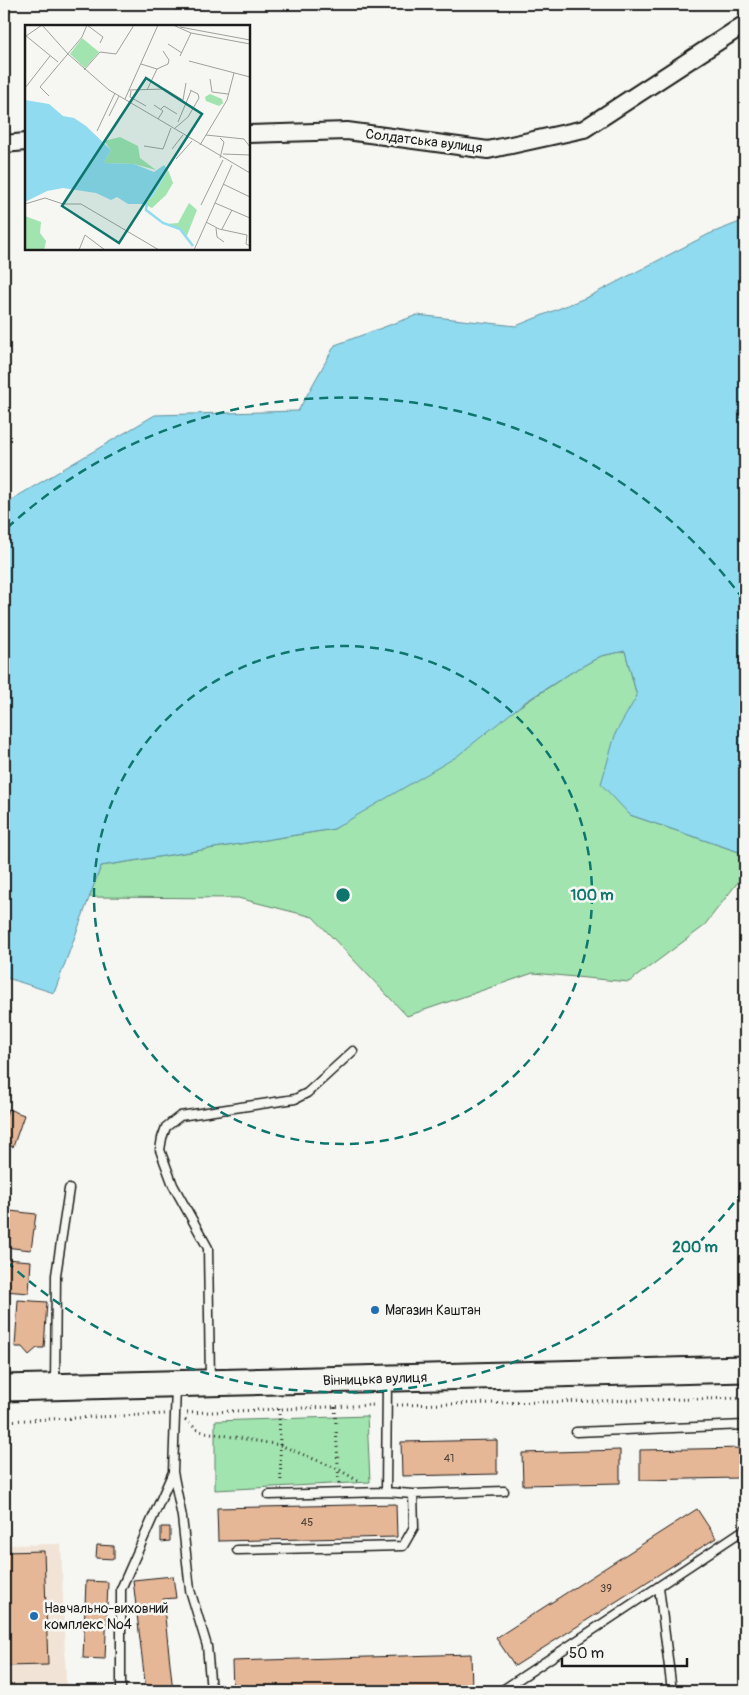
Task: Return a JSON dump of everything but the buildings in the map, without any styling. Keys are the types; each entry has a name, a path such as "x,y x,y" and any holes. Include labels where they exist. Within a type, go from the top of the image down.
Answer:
{"main road":[{"name":"Вінницька вулиця","path":"4,1388 745,1369"}],"street":[{"name":"Солдатська вулиця","path":"250,134 348,132 488,150 584,129 745,24"},
{"path":"4,144 25,142"}],"lane":[{"path":"210,1384 208,1248 173,1185 160,1150 166,1127 180,1116 295,1098 307,1093 353,1050"},
{"path":"55,1387 56,1275 69,1189"},
{"path":"386,1379 386,1492"},
{"path":"176,1385 177,1414 173,1472 182,1517 190,1590 207,1646 211,1691"},
{"path":"576,1432 745,1425"},
{"path":"121,1691 121,1589 173,1472"},
{"path":"269,1496 376,1492 413,1494 504,1491"},
{"path":"237,1550 403,1546 414,1527 413,1494"},
{"path":"501,1691 745,1529"},
{"path":"659,1587 672,1691"}],"path":[{"path":"335,1407 340,1494"},
{"path":"279,1409 281,1495"},
{"path":"177,1414 199,1431 280,1445 338,1469 376,1492"}],"shaded area":[{"name":"Навчально-виховний комплекс №4","path":"61,1544 66,1686 32,1691 4,1691 4,1545"}],"green space":[{"path":"625,651 637,696 630,815 745,854 745,873 703,927 629,982 533,973 407,1016 313,917 238,898 89,897 101,866 334,829 572,672 601,656"},
{"path":"367,1416 370,1482 215,1490 215,1421"}],"water":[{"path":"745,220 745,854 630,815 601,784 616,732 637,696 625,651 601,656 572,672 525,702 456,757 334,829 101,866 54,993 4,977 4,504 155,415 298,411 335,345 417,315 516,326 590,296 709,234"}],"place":[{"name":"Магазин Каштан","path":"375,1310"},
{"name":"Навчально-виховний комплекс №4","path":"34,1616"}]}
